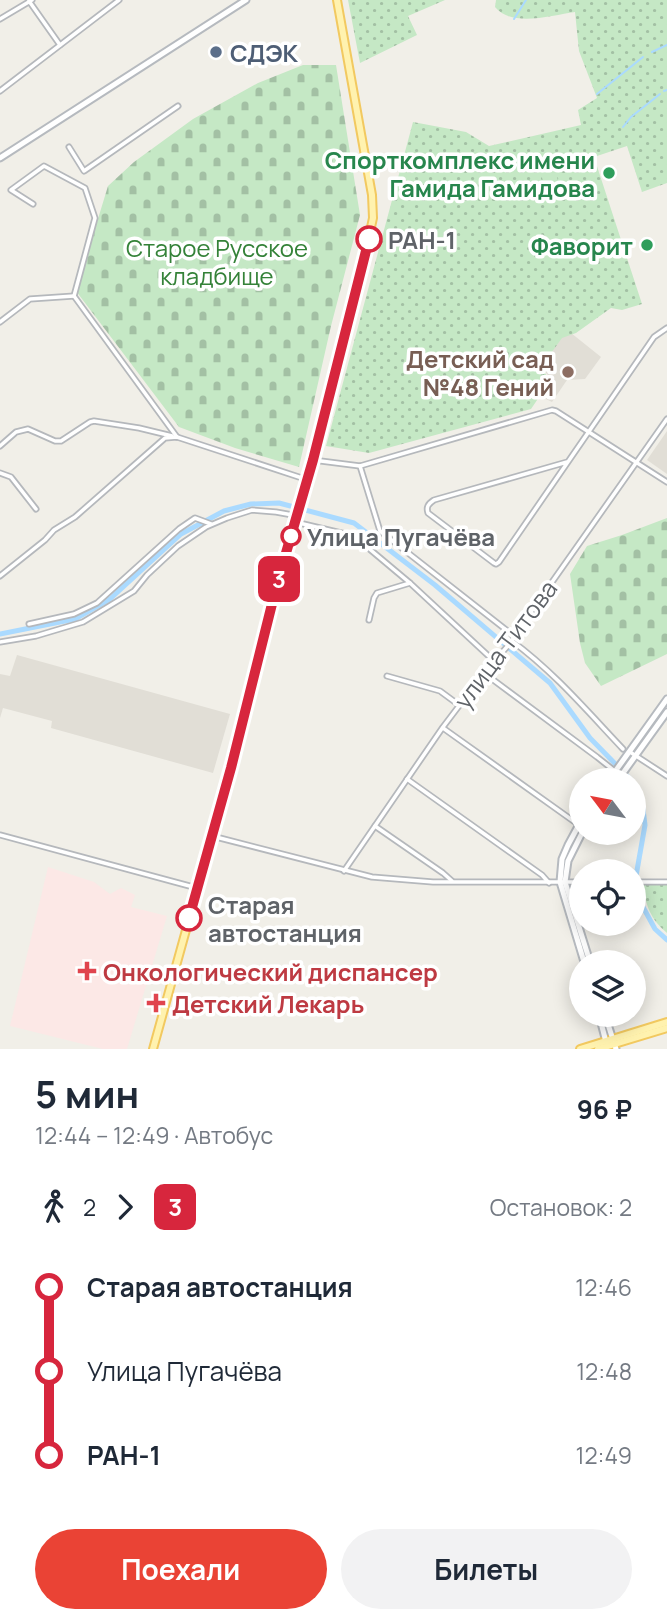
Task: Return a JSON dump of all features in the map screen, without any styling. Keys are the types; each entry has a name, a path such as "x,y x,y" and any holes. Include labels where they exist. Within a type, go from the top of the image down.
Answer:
{"main road":[{"path":"0,157 245,0"},
{"path":"154,1049 245,720 278,584 314,460 366,250 373,208 337,0"},
{"path":"623,768 667,699"},
{"path":"633,753 667,712"},
{"path":"569,843 562,859 563,882 581,950"},
{"path":"576,845 568,861 563,882 586,950"},
{"path":"154,1049 197,888"},
{"path":"580,1049 611,1045 667,1021"},
{"path":"603,1027 611,1045"},
{"path":"607,1027 611,1045"},
{"path":"598,1049 667,1028"}],"street":[{"path":"0,91 119,0"},
{"path":"0,19 31,1 61,45"},
{"path":"69,147 84,171 178,106"},
{"path":"33,204 11,190 44,166 85,188 95,218 74,296"},
{"path":"0,323 30,299 74,296"},
{"path":"74,296 177,437"},
{"path":"567,462 433,500 427,506 428,513 496,564 588,433 654,337 667,328"},
{"path":"314,460 360,466 552,410 667,483"},
{"name":"улица Титова","path":"344,871 443,727 513,639 667,419"},
{"path":"0,446 16,432 28,429 61,441 94,421 177,437 307,480"},
{"path":"0,576 54,530 75,517 165,438 177,437"},
{"path":"360,466 380,531 531,655 563,684 623,749"},
{"path":"0,473 11,477 36,509"},
{"path":"0,642 36,636 83,622 134,591 178,546 212,524 251,510 276,512 354,537 410,583 494,661"},
{"path":"29,624 74,614 97,603 179,529 195,519 212,524"},
{"path":"369,620 377,593 410,583"},
{"path":"484,673 609,768"},
{"path":"387,676 440,691 460,705"},
{"path":"443,727 569,816"},
{"path":"633,753 667,776"},
{"path":"407,779 542,875 549,883"},
{"path":"375,826 452,881"},
{"path":"0,835 197,888"},
{"path":"213,836 372,877 433,882 569,882"},
{"path":"646,882 665,881 667,875"}],"shaded area":[{"name":"Детский сад №48 Гений","path":"566,329 601,357 585,379 567,380 552,402 544,398 554,383 540,365"},
{"path":"667,431 667,474 647,460"},
{"path":"17,655 230,714 213,773 51,728 52,721 3,708 0,718 0,674 10,676"},
{"name":"Онкологический диспансер","path":"48,867 94,882 110,894 121,888 135,895 131,907 167,916 127,1049 103,1049 10,1026"}],"green space":[{"path":"348,0 445,0 408,16 417,35 360,63"},
{"path":"496,0 667,0 667,183 642,192 627,146 594,157 642,304 622,310 611,308 576,333 562,338 541,367 550,381 531,409 369,453 326,446 413,122 466,132 489,146 581,125 578,110 597,98 579,51 575,12 522,19 502,13 495,7"},
{"name":"Старое Русское кладбище","path":"303,65 336,65 360,215 299,467 235,448 179,427 76,291 108,186 134,162 193,119 258,83"},
{"path":"554,163 559,186 545,189 539,166"},
{"path":"410,348 441,351 438,382 407,379"},
{"path":"667,518 667,654 601,686 585,663 570,574 587,546"},
{"path":"646,884 667,885 667,933 646,901"}],"waterway":[{"path":"514,19 526,0"},
{"path":"652,52 667,45"},
{"path":"597,94 643,57"},
{"path":"623,127 631,117 660,94"},
{"path":"0,634 75,619 110,599 181,534 224,511 251,504 279,503 354,523 435,585 550,683 590,738 619,768"},
{"path":"641,845 636,876 637,896 655,929 667,940"}],"bus line":[{"name":"3","path":"189,918 231,768 277,584 313,460 369,239"}],"place":[{"name":"СДЭК","path":"216,52"},
{"name":"Спорткомплекс имени Гамида Гамидова","path":"609,173"},
{"name":"РАН-1","path":"369,239"},
{"name":"Фаворит","path":"647,245"},
{"name":"Детский сад №48 Гений","path":"568,372"},
{"name":"Улица Пугачёва","path":"291,536"},
{"name":"Старая автостанция","path":"189,918"},
{"name":"Онкологический диспансер","path":"87,971"},
{"name":"Детский Лекарь","path":"156,1003"}]}
